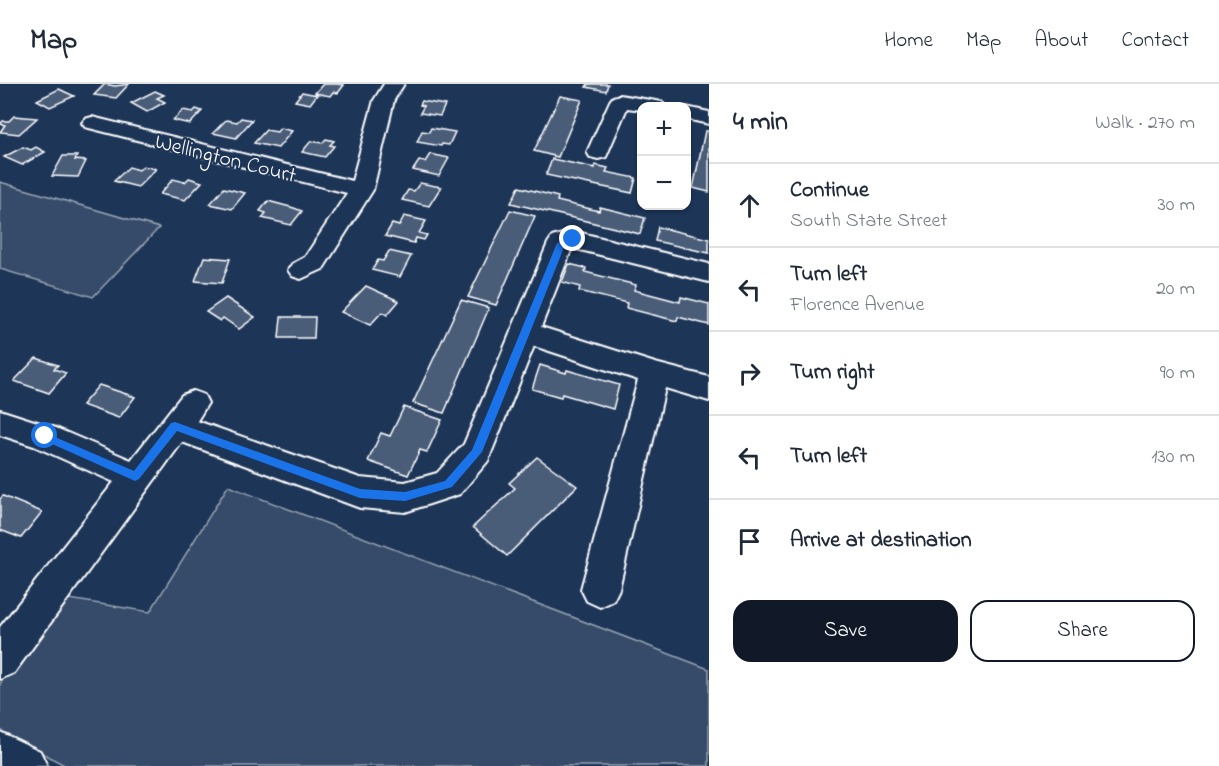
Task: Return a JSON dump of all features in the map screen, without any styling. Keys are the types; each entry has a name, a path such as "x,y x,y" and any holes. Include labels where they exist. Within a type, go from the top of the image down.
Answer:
{"street":[{"path":"301,270 315,263 361,190 384,100 394,84"},
{"path":"658,102 665,84"},
{"path":"598,152 620,101 637,103"},
{"path":"691,114 709,117"},
{"name":"Wellington Court","path":"92,123 361,190"},
{"path":"0,659 135,476 184,414 360,493 405,497 448,484 477,452 561,243 573,239 709,273"},
{"path":"525,332 654,374 709,389"},
{"path":"600,589 654,374"},
{"path":"0,422 45,436 135,476"},
{"path":"0,753 25,766"}],"shaded area":[{"path":"0,182 159,228 93,297 0,269"},
{"path":"228,486 709,669 709,766 66,766 0,730 0,684 63,598 150,612"}],"building":[{"path":"105,84 115,86 129,84 116,98 94,95"},
{"path":"323,84 344,85 338,93 333,92 330,96 315,93"},
{"path":"588,84 608,84 606,91 586,87"},
{"path":"59,89 74,96 50,107 37,100"},
{"path":"155,91 164,95 157,98 165,102 147,112 131,103"},
{"path":"302,92 317,95 310,104 295,101"},
{"path":"560,96 582,100 558,157 534,151"},
{"path":"422,101 445,105 440,116 420,113 424,106 420,105"},
{"path":"196,109 202,111 190,124 173,120 183,110 193,112"},
{"path":"14,116 37,118 19,134 0,132 5,125 0,124 3,121 9,121"},
{"path":"241,118 252,120 236,138 213,133 226,120 237,122"},
{"path":"280,128 292,131 278,148 254,143 266,130 277,132"},
{"path":"431,128 455,132 449,145 417,142 422,131 429,132"},
{"path":"705,131 709,131 709,192 693,188"},
{"path":"326,139 334,141 330,145 334,146 325,157 302,152 311,141 322,143"},
{"path":"23,147 31,150 36,147 45,152 22,165 4,157"},
{"path":"430,154 449,158 439,176 413,170 419,161 425,162"},
{"path":"63,156 77,156 75,160 86,161 78,177 52,176"},
{"path":"552,159 595,168 595,165 608,168 606,172 636,178 632,193 546,175"},
{"path":"143,166 156,169 138,187 114,181 129,167 139,170"},
{"path":"189,178 202,182 185,200 160,194 173,179 185,182"},
{"path":"420,183 441,187 429,206 402,200 408,190 414,191"},
{"path":"519,187 558,197 557,201 599,211 600,207 645,218 640,234 511,203"},
{"path":"224,188 245,193 232,209 210,204"},
{"path":"268,201 302,211 291,225 262,218 266,213 260,211"},
{"path":"510,210 535,216 496,305 468,297"},
{"path":"404,216 426,221 419,233 427,235 424,240 416,238 414,243 385,236 392,224 399,226"},
{"path":"658,227 709,239 709,253 655,241"},
{"path":"389,251 411,256 400,277 372,270 378,260 383,261"},
{"path":"204,257 230,259 222,283 195,281"},
{"path":"569,264 586,268 585,272 636,285 634,290 680,302 681,297 709,304 709,325 678,317 677,321 626,308 627,303 579,291 580,287 562,282"},
{"path":"366,286 399,301 387,315 382,312 370,325 341,312"},
{"path":"226,298 255,317 239,329 223,318 220,321 206,312"},
{"path":"461,300 489,308 444,413 413,403"},
{"path":"281,317 315,317 314,338 279,338"},
{"path":"36,358 58,365 54,369 66,373 49,393 14,381"},
{"path":"540,365 619,385 613,409 562,394 561,397 532,389"},
{"path":"99,385 135,397 119,418 82,405"},
{"path":"404,407 442,420 427,452 420,450 408,475 368,461 381,433 390,436"},
{"path":"537,457 577,486 507,556 473,527 515,488 509,483"},
{"path":"3,496 42,512 21,538 0,530 0,499"}],"route":[{"path":"45,436 135,476 175,426 360,493 405,497 448,484 477,452 561,243 573,239"}]}
